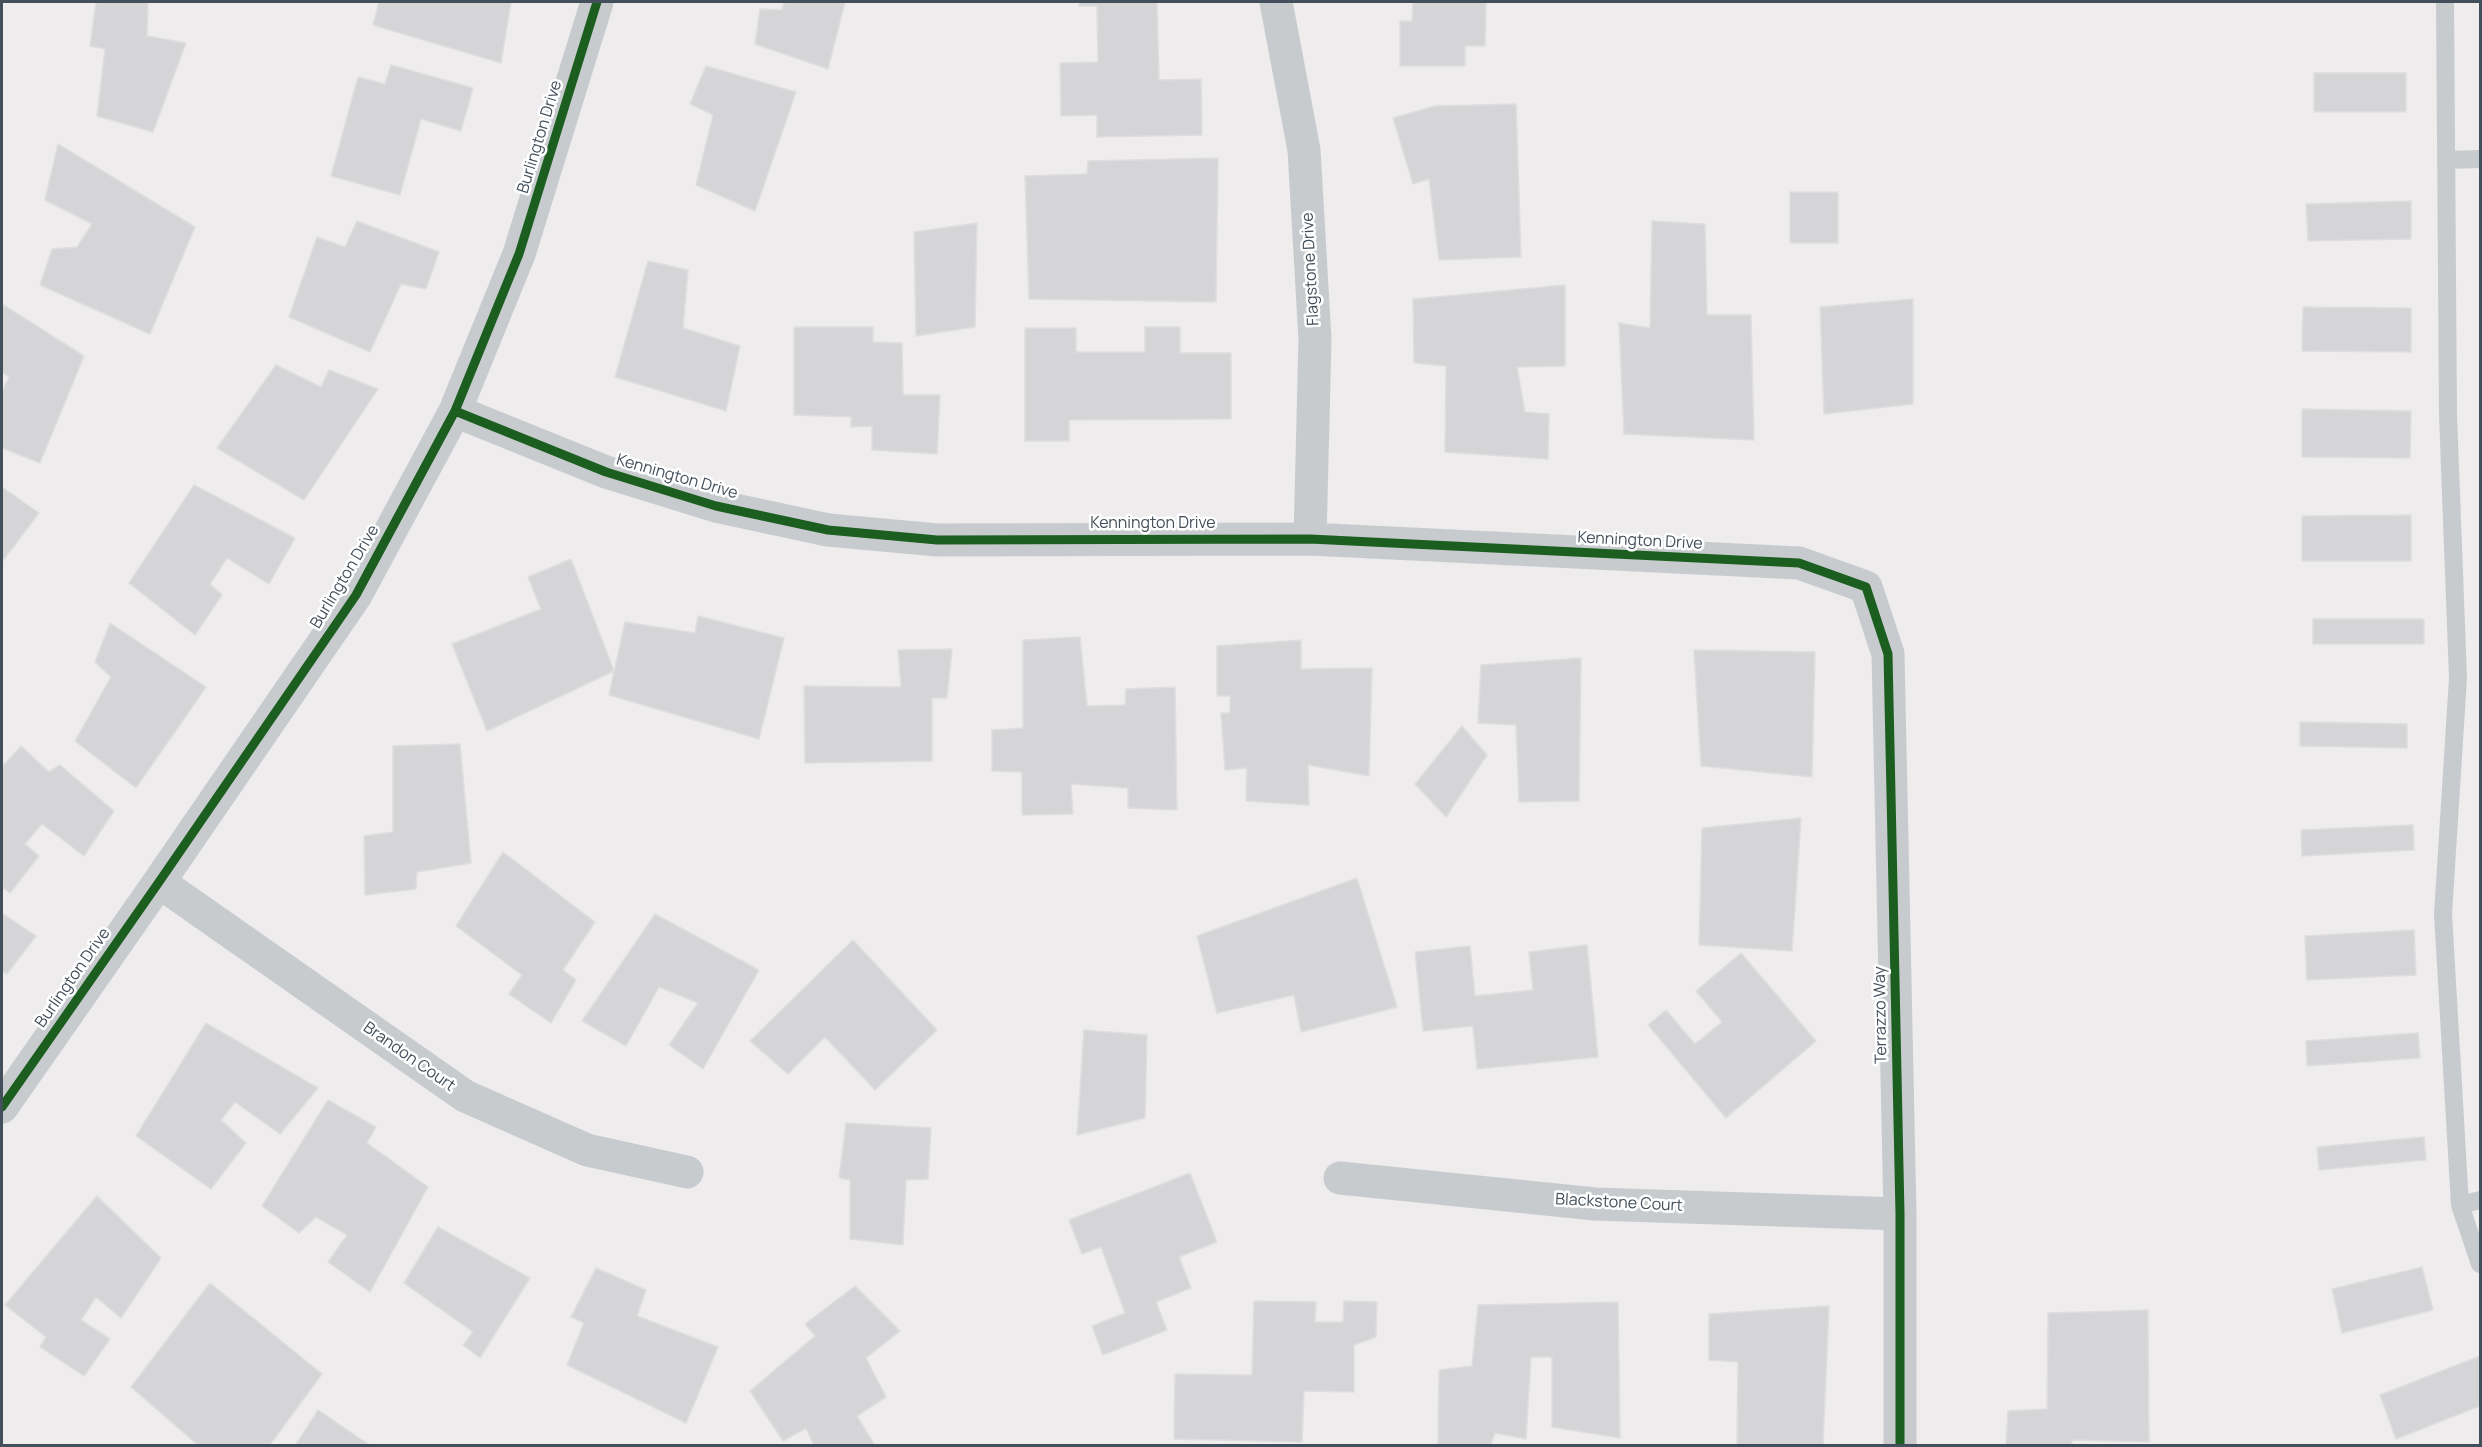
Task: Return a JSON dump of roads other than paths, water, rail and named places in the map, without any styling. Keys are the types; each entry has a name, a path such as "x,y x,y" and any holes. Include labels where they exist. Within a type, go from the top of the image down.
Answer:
{"street":[{"name":"Burlington Drive","path":"2,1107 356,595 455,411 519,254 597,2"},
{"name":"Flagstone Drive","path":"1276,2 1304,150 1306,174 1315,339 1310,539"},
{"name":"Kennington Drive","path":"455,411 606,472 716,506 828,530 937,540 1310,539 1799,563 1866,587"},
{"name":"Terrazzo Way","path":"1866,587 1888,654 1900,1214 1900,1446"},
{"name":"Brandon Court","path":"159,882 465,1096 587,1150 687,1172"},
{"name":"Blackstone Court","path":"1340,1178 1595,1204 1900,1214"}],"lane":[{"path":"2445,2 2448,416 2458,678 2443,914 2460,1205 2481,1264"},
{"path":"2446,160 2481,159"},
{"path":"2460,1205 2481,1200"}]}
